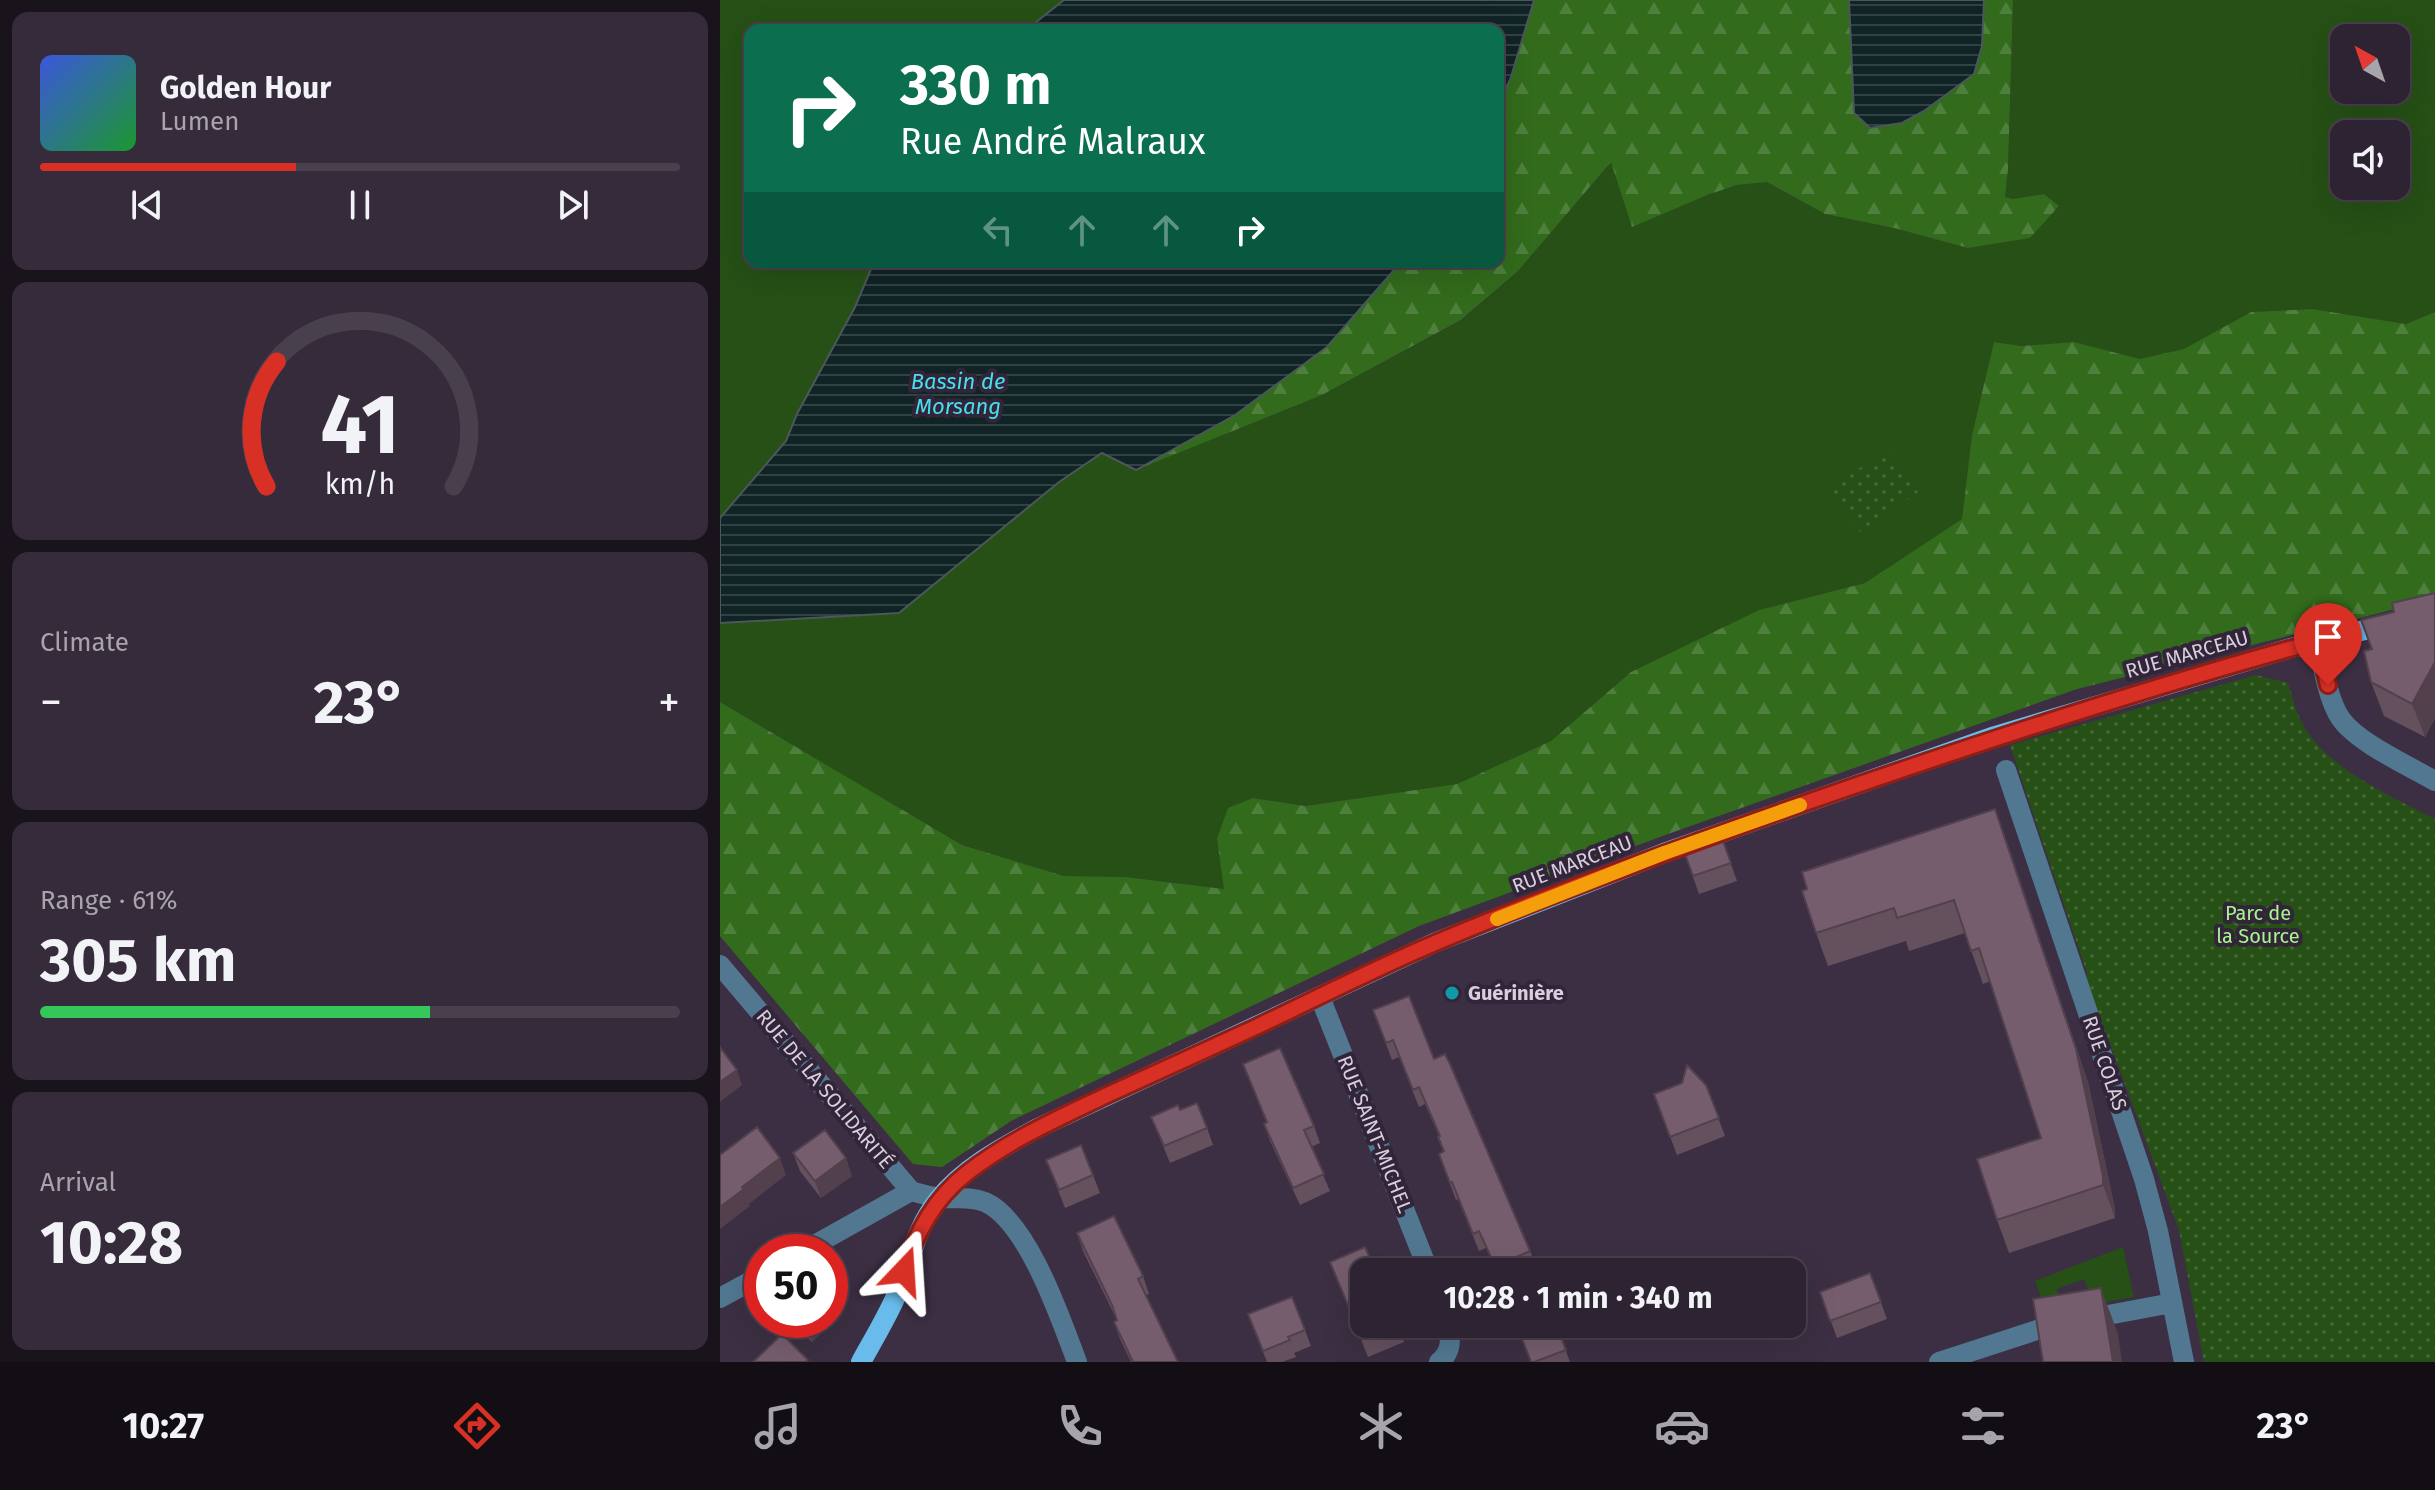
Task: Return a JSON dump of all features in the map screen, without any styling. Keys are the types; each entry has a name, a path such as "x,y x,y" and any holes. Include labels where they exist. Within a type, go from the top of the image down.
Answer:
{"main road":[{"name":"RUE MARCEAU","path":"861,1362 896,1296 918,1233 939,1198 999,1149 1038,1128 1434,943 1737,827 1995,736 2318,641 2435,613"}],"street":[{"path":"2318,641 2334,706 2341,719 2353,732 2435,781"},
{"name":"RUE COLAS","path":"2006,770 2073,974 2131,1136 2158,1231 2184,1362"},
{"name":"RUE DE LA SOLIDARITÉ","path":"720,965 911,1191"},
{"name":"RUE SAINT-MICHEL","path":"1320,997 1423,1258"},
{"path":"834,1234 911,1191 939,1198 966,1197 987,1203 1018,1233 1047,1285 1077,1362"},
{"path":"720,1298 744,1285"},
{"path":"1939,1362 2049,1326 2172,1303"},
{"path":"1439,1362 1445,1357 1450,1338"}],"green space":[{"path":"720,0 1064,0 1034,24 744,24 744,268 871,268 855,307 797,414 786,441 720,518"},
{"path":"1534,0 1849,0 1854,113 1982,46 1984,0 2013,0 2005,197 2013,199 2044,194 2059,206 2030,238 1968,248 1825,214 1767,182 1737,185 1707,195 1632,227 1611,162 1518,271 1461,320 1322,395 1136,470 1235,415 1327,347 1396,268 1504,268 1504,93"},
{"path":"2013,0 2435,0 2435,312 2406,324 2312,309 2251,312 2184,350 2140,359 2074,342 2021,346 1994,342 1972,435 1962,519 1865,583 1759,610 1631,672 1551,741 1457,784 1305,806 1253,798 1217,839 1225,889 1126,877 1064,876 962,845 720,702 720,623 899,613 1059,482 1102,453 1136,470 1322,395 1462,320 1518,271 1611,162 1707,195 1737,185 1767,182 1825,214 1968,248 2029,238 2059,206 2044,194 2013,199 2005,197"},
{"path":"2312,309 2406,324 2435,312 2435,599 2077,689 1419,926 1011,1121 942,1167 913,1164 720,936 720,702 962,845 1064,876 1126,877 1224,889 1217,839 1228,808 1253,798 1305,806 1457,784 1551,741 1631,672 1759,610 1865,583 1962,519 1972,435 1994,342 2021,346 2074,342 2140,359 2184,349 2251,312"},
{"path":"1888,449 1918,492 1859,532 1830,488"},
{"name":"Parc de la Source","path":"2256,675 2288,683 2298,715 2310,736 2341,766 2435,819 2435,1362 2204,1362 2179,1230 2087,982 2087,973 2010,745"},
{"path":"2123,1247 2134,1297 2089,1305 2089,1291 2084,1279 2057,1289 2061,1301 2045,1307 2035,1281"}],"water":[{"path":"1064,0 1534,0 1504,93 1504,24 1034,24"},
{"path":"1849,0 1984,0 1982,46 1974,74 1924,111 1902,123 1870,128 1854,113"},
{"name":"Bassin de Morsang","path":"871,268 1396,268 1327,347 1235,415 1136,470 1102,453 1059,482 899,613 720,623 720,518 786,441 797,414 855,307"}],"building":[{"path":"2435,593 2435,662 2412,704 2371,682 2364,651 2372,649 2361,620 2394,612 2392,603"},
{"path":"1995,809 2076,1049 2103,1176 2103,1185 1997,1220 1977,1159 2041,1138 1979,948 1971,951 1954,900 1897,918 1894,908 1816,933 1802,891 1807,889 1802,872"},
{"path":"1719,830 1731,863 1693,876 1681,843"},
{"path":"1409,996 1434,1059 1445,1054 1450,1064 1530,1251 1514,1258 1491,1258 1479,1231 1473,1234 1439,1154 1444,1151 1440,1136 1419,1087 1413,1090 1393,1040 1386,1043 1373,1010"},
{"path":"720,1047 737,1070 720,1082"},
{"path":"1280,1048 1314,1126 1304,1130 1324,1174 1293,1188 1264,1124 1267,1122 1243,1064"},
{"path":"1687,1065 1706,1085 1719,1118 1670,1137 1654,1094 1682,1083"},
{"path":"1197,1103 1207,1128 1164,1146 1151,1117 1178,1105 1180,1110"},
{"path":"757,1127 780,1158 720,1207 720,1155"},
{"path":"825,1130 846,1158 815,1181 793,1153"},
{"path":"1081,1145 1093,1175 1059,1190 1046,1160"},
{"path":"1114,1216 1143,1276 1138,1279 1178,1362 1133,1362 1114,1322 1117,1320 1112,1305 1077,1233"},
{"path":"1365,1247 1370,1258 1350,1258 1350,1310 1330,1262"},
{"path":"1870,1273 1881,1302 1830,1321 1820,1292"},
{"path":"2101,1288 2113,1362 2043,1362 2033,1299"},
{"path":"1292,1297 1305,1330 1263,1351 1248,1314"},
{"path":"778,1338 786,1338 808,1360 806,1362 753,1362"},
{"path":"1522,1338 1561,1338 1566,1350 1531,1362"}],"slow traffic":[{"path":"1497,919 1664,853 1800,805"}],"place":[{"name":"Guérinière","path":"1452,993"}],"route":[{"path":"904,1271 912,1245 939,1198 999,1149 1434,943 1664,853 1995,736 2180,680 2318,641 2328,685"}]}
